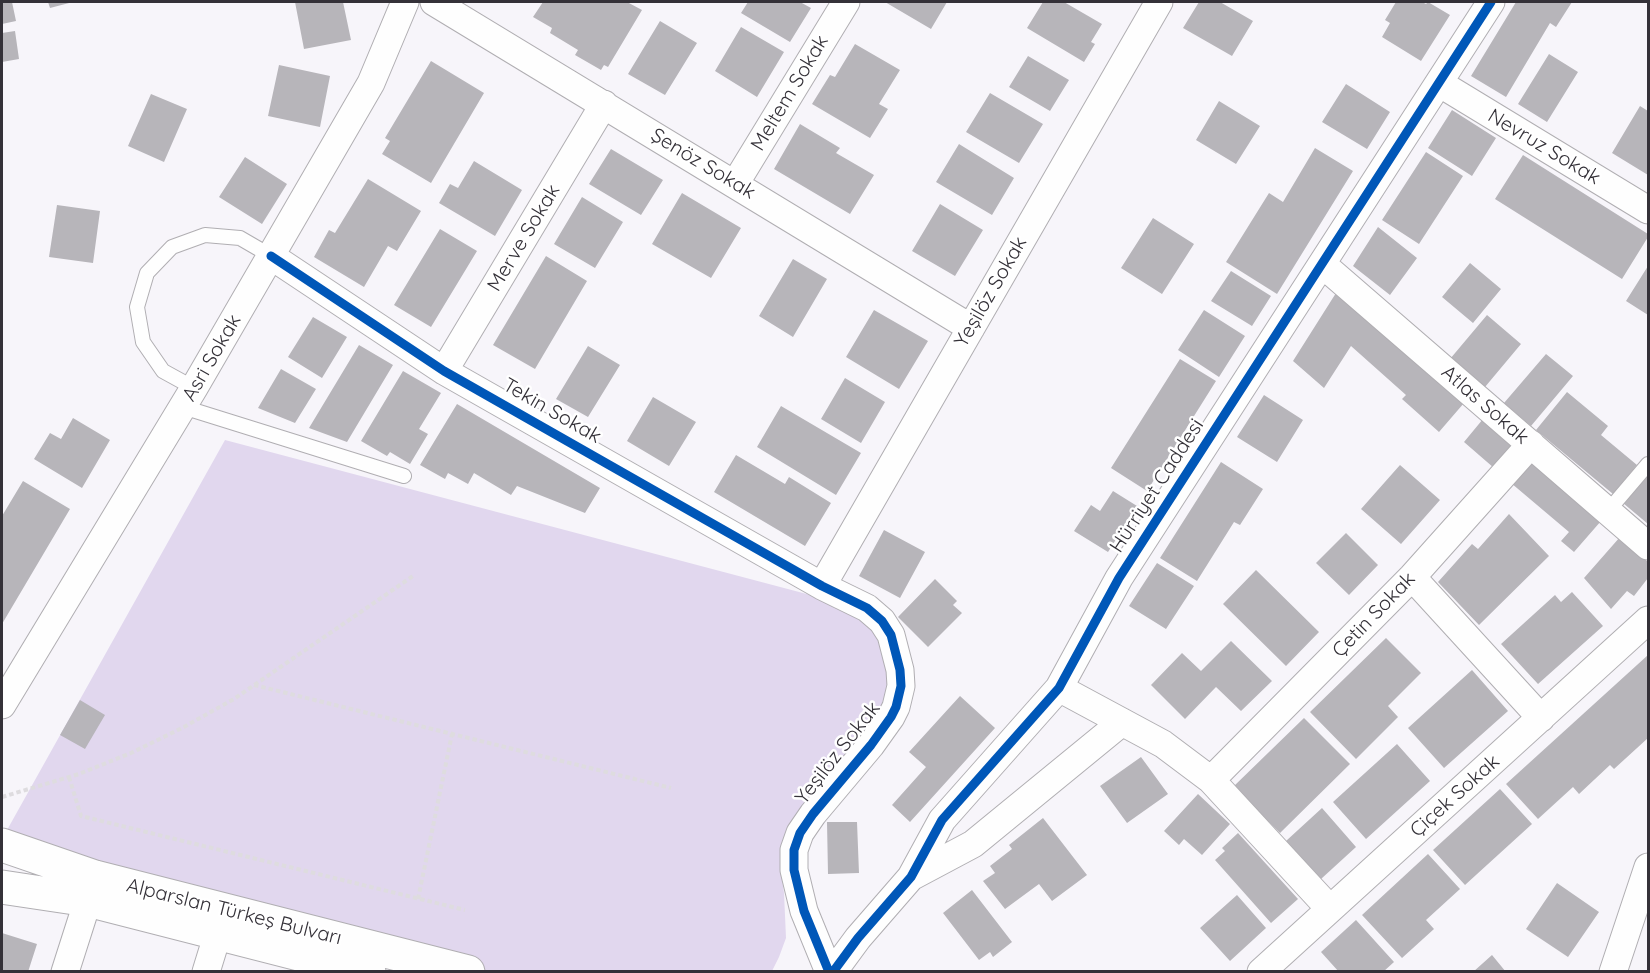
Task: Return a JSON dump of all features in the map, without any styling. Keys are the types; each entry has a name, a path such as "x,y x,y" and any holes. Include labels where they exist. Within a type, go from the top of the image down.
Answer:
{"street":[{"name":"Asri Sokak","path":"3,700 189,397 271,256 371,82 405,2"},
{"name":"Şenöz Sokak","path":"434,2 971,328"},
{"name":"Meltem Sokak","path":"735,184 846,2"},
{"name":"Yeşilöz Sokak","path":"829,972 801,901 794,870 794,850 800,832 813,814 891,717 900,697 901,686 895,645 887,627 867,608 822,586 1159,2"},
{"name":"Hürriyet Caddesi","path":"833,972 858,938 911,878 942,820 1059,688 1119,578 1491,2"},
{"name":"Nevruz Sokak","path":"1439,83 1648,210"},
{"name":"Merve Sokak","path":"444,371 604,104"},
{"name":"Tekin Sokak","path":"271,256 444,371 822,586"},
{"name":"Atlas Sokak","path":"1322,264 1648,546"},
{"name":"Çetin Sokak","path":"1210,780 1412,577 1531,444"},
{"path":"1412,577 1541,718"},
{"name":"Çiçek Sokak","path":"1261,972 1648,620"},
{"path":"1059,688 1163,744 1210,780 1330,909"},
{"path":"911,878 973,844 1122,722"},
{"name":"Alparslan Türkeş Bulvarı","path":"2,845 95,877 468,972"},
{"path":"1612,972 1648,867"},
{"name":"Alparslan Türkeş Bulvarı","path":"2,887 88,900 369,972"},
{"path":"65,972 88,900"},
{"path":"206,972 218,933"}],"lane":[{"path":"271,256 240,238 205,235 172,247 147,273 137,307 143,342 163,371 189,397 404,476"},
{"path":"1608,511 1648,464"}],"path":[{"path":"2,796 69,777 131,753 182,728 234,699 413,576"},
{"path":"253,685 671,788"},
{"path":"418,899 452,734"},
{"path":"69,777 81,816 465,910"}],"shaded area":[{"path":"225,440 818,597 861,616 878,633 887,656 889,695 781,872 786,938 772,971 468,971 2,839"}],"building":[{"path":"2,2 12,2 16,21 2,24"},
{"path":"48,2 73,2 50,8"},
{"path":"295,2 343,2 351,40 304,49"},
{"path":"543,2 627,2 642,10 608,67 604,65 601,70 575,55 578,50 550,33 552,28 533,17"},
{"path":"748,2 800,2 811,8 790,42 741,13"},
{"path":"885,2 947,2 931,29"},
{"path":"1043,2 1064,2 1102,24 1091,42 1095,44 1084,62 1027,28"},
{"path":"1199,2 1220,2 1253,21 1232,56 1183,28"},
{"path":"1396,2 1426,4 1428,2 1450,15 1421,61 1382,37 1390,23 1385,20"},
{"path":"1516,2 1572,2 1556,27 1550,23 1506,97 1471,76"},
{"path":"660,21 697,43 665,95 628,74"},
{"path":"741,27 784,52 757,97 715,71"},
{"path":"15,31 19,59 2,62 2,33"},
{"path":"855,44 900,70 879,104 888,109 870,138 812,104 830,75 835,77"},
{"path":"1549,54 1578,72 1547,122 1518,104"},
{"path":"1028,56 1069,80 1050,111 1009,87"},
{"path":"431,61 484,93 431,183 382,154 390,141 385,138"},
{"path":"279,65 330,76 320,127 268,116"},
{"path":"1346,84 1390,112 1367,149 1322,122"},
{"path":"990,93 1043,124 1019,163 966,132"},
{"path":"151,94 187,109 164,162 128,146"},
{"path":"1219,101 1260,126 1236,164 1196,140"},
{"path":"1640,106 1648,111 1648,175 1612,153"},
{"path":"1452,110 1496,138 1472,176 1428,148"},
{"path":"800,124 840,148 836,153 874,175 850,214 774,169"},
{"path":"959,144 1014,178 992,215 936,182"},
{"path":"1315,148 1353,171 1277,294 1226,262 1269,193 1283,202"},
{"path":"611,149 663,180 641,215 589,184"},
{"path":"1426,152 1463,176 1419,244 1382,220"},
{"path":"1523,155 1648,234 1622,279 1495,199"},
{"path":"245,157 287,184 262,224 219,197"},
{"path":"474,161 522,190 495,236 439,203 450,184 458,188"},
{"path":"368,179 421,211 397,251 388,246 364,287 314,257 329,230 335,233"},
{"path":"682,193 741,228 711,278 652,244"},
{"path":"582,197 623,222 595,268 554,244"},
{"path":"940,204 983,230 955,276 912,251"},
{"path":"57,205 100,211 93,263 49,257"},
{"path":"1153,218 1194,244 1162,294 1121,268"},
{"path":"1378,227 1417,258 1390,295 1353,266"},
{"path":"440,229 477,251 431,327 394,305"},
{"path":"546,256 587,281 535,369 493,345"},
{"path":"793,259 827,279 793,337 759,316"},
{"path":"1470,263 1501,289 1473,323 1442,297"},
{"path":"1648,266 1648,315 1626,301"},
{"path":"1231,271 1271,296 1252,326 1211,301"},
{"path":"1336,293 1464,403 1439,432 1402,399 1406,395 1351,346 1324,388 1293,361"},
{"path":"874,310 928,341 899,389 846,357"},
{"path":"1204,310 1245,336 1219,377 1178,350"},
{"path":"1487,315 1521,344 1485,387 1450,359"},
{"path":"313,317 347,337 322,378 288,357"},
{"path":"359,345 393,365 347,442 309,428"},
{"path":"588,346 620,365 588,417 556,399"},
{"path":"1546,354 1573,376 1531,426 1504,403"},
{"path":"1180,359 1216,381 1147,491 1111,468"},
{"path":"281,369 316,389 295,423 258,408"},
{"path":"403,371 441,393 419,429 428,434 410,464 390,452 387,456 361,441"},
{"path":"845,378 885,402 861,443 821,419"},
{"path":"1567,392 1608,426 1601,435 1637,465 1613,494 1536,430"},
{"path":"1264,395 1303,420 1277,462 1237,437"},
{"path":"653,397 696,422 669,466 627,441"},
{"path":"457,404 600,488 585,513 517,486 511,495 474,473 468,484 448,473 445,479 420,465"},
{"path":"781,406 861,453 836,495 757,447"},
{"path":"73,418 110,440 82,488 34,459 50,433 61,439"},
{"path":"1483,419 1514,446 1494,468 1464,442"},
{"path":"736,455 785,484 789,477 831,503 805,546 714,492"},
{"path":"1531,460 1601,521 1574,552 1561,541 1569,532 1511,483"},
{"path":"1221,462 1263,489 1240,525 1234,522 1197,581 1160,558"},
{"path":"1400,465 1440,500 1401,544 1361,509"},
{"path":"1648,474 1648,524 1623,503"},
{"path":"23,481 70,509 2,624 2,516"},
{"path":"1113,491 1137,506 1108,552 1074,531 1091,505 1100,511"},
{"path":"1509,514 1549,556 1479,625 1438,582 1472,544 1478,549"},
{"path":"884,530 925,552 900,598 859,576"},
{"path":"1346,533 1378,565 1349,595 1316,563"},
{"path":"1620,537 1648,562 1648,578 1634,596 1627,591 1611,609 1584,578"},
{"path":"1157,563 1194,586 1166,629 1129,606"},
{"path":"1256,570 1319,632 1286,666 1223,604"},
{"path":"935,579 957,601 953,605 962,613 928,647 898,617"},
{"path":"1572,592 1603,626 1538,684 1501,644 1555,595 1561,602"},
{"path":"1386,638 1421,673 1388,706 1398,717 1356,759 1310,712"},
{"path":"1231,641 1272,681 1241,711 1216,687 1185,719 1151,685 1182,653 1201,671"},
{"path":"1648,655 1648,738 1614,769 1610,765 1579,794 1573,787 1538,819 1506,784"},
{"path":"1472,670 1508,711 1444,768 1408,728"},
{"path":"960,696 995,728 910,822 892,805 926,767 909,752"},
{"path":"80,700 105,715 85,749 60,735"},
{"path":"1304,718 1350,764 1280,833 1233,787"},
{"path":"1397,744 1430,781 1366,839 1333,802"},
{"path":"1141,757 1168,794 1127,823 1100,786"},
{"path":"1500,789 1532,824 1465,885 1433,850"},
{"path":"1198,794 1230,824 1202,855 1184,839 1179,845 1164,831"},
{"path":"1322,808 1356,847 1321,879 1286,841"},
{"path":"1043,818 1087,875 1052,901 1039,884 1005,909 983,881 995,873 990,866 1012,849 1009,845"},
{"path":"827,822 857,822 859,873 828,874"},
{"path":"1238,833 1298,899 1271,923 1215,860 1225,851 1222,848"},
{"path":"1428,854 1460,889 1426,920 1434,929 1402,958 1362,915"},
{"path":"1557,883 1599,912 1568,957 1526,929"},
{"path":"972,890 1012,942 993,957 990,952 979,960 943,913"},
{"path":"1237,895 1266,928 1230,961 1200,928"},
{"path":"1356,920 1394,962 1383,972 1339,972 1321,952"},
{"path":"2,933 37,944 28,972 2,972"},
{"path":"1492,955 1506,972 1473,972"}],"cycle path":[{"path":"833,972 858,938 911,877 942,820 1059,688 1119,578 1491,2"},
{"path":"271,256 444,371 822,586 867,608 882,621 891,635 900,670 901,686 896,707 871,745 813,814 800,833 794,850 794,870 804,911 829,972"}]}
